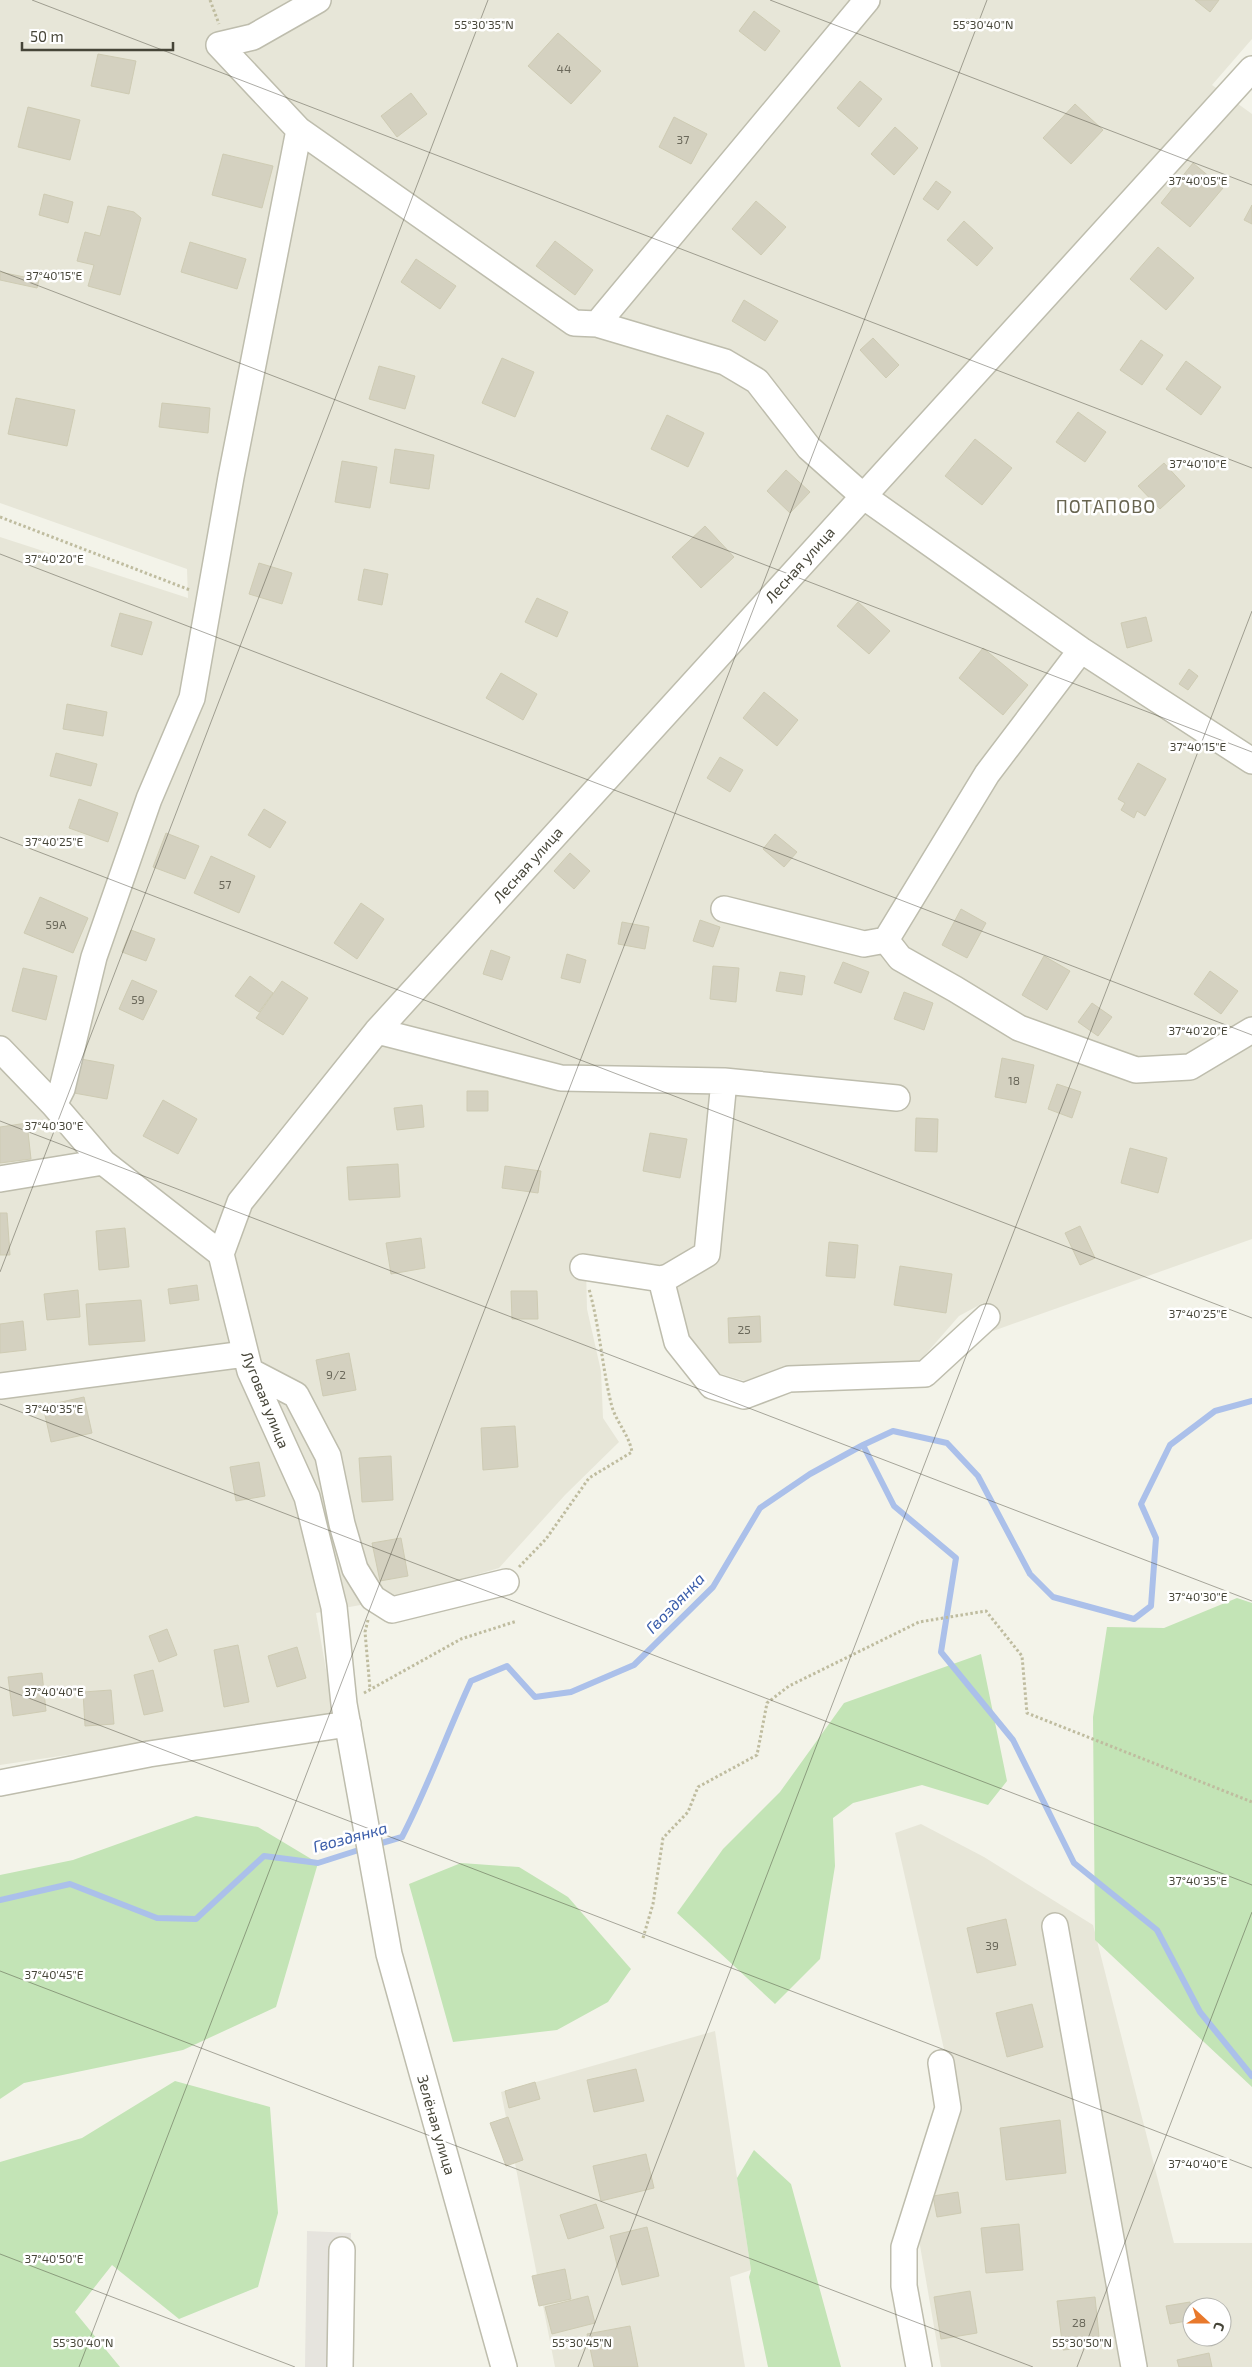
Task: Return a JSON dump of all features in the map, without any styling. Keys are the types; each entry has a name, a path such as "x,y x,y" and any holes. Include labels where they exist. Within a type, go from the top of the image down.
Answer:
{"street":[{"path":"318,0 254,37 219,45 299,130 574,324 597,324 725,362 757,381 809,448 863,496 1081,650 1252,760"},
{"path":"597,324 867,0"},
{"name":"Лесная улица","path":"221,1254 240,1202 377,1031 1252,69"},
{"path":"54,1105 62,1088 94,957 149,799 192,698 231,476 299,130"},
{"path":"724,909 864,944 886,940 987,774 1081,650"},
{"path":"886,940 900,958 955,988 1019,1028 1136,1070 1190,1067 1252,1030"},
{"path":"377,1031 561,1078 724,1082 896,1098"},
{"path":"0,1049 54,1105 103,1162 221,1254"},
{"path":"583,1267 661,1279 668,1277 707,1254 724,1082"},
{"path":"0,1179 103,1162"},
{"name":"Луговая улица","path":"221,1254 248,1363 307,1497 334,1607 346,1714 363,1812"},
{"path":"661,1279 677,1342 712,1386 744,1396 789,1380 925,1374 987,1317"},
{"path":"0,1386 248,1363 296,1395 328,1456 342,1524 355,1569 373,1598 392,1610 506,1582"},
{"path":"0,1783 346,1714"},
{"name":"Зелёная улица","path":"363,1812 389,1954 504,2367"},
{"path":"1055,1926 1134,2367"},
{"path":"919,2367 904,2286 904,2247 948,2108 941,2063"},
{"path":"340,2367 342,2250"}],"path":[{"path":"0,516 210,598"},
{"path":"506,1582 546,1539 589,1478 632,1452 630,1441 615,1418 608,1392 597,1318 583,1267"},
{"path":"370,1689 365,1632 373,1598"},
{"path":"643,1938 653,1904 663,1838 688,1812 698,1787 758,1755 767,1703 789,1686 919,1622 986,1611 1022,1656 1027,1713 1252,1802"},
{"path":"346,1714 370,1689 461,1639 517,1621"}],"shaded area":[{"path":"0,0 1252,0 1252,39 1212,85 1252,114 1252,1239 993,1331 983,1303 959,1316 917,1364 776,1370 745,1381 697,1367 663,1282 586,1268 587,1309 601,1371 603,1418 619,1442 565,1495 499,1568 394,1599 316,1613 334,1715 0,1765 0,537 188,598 187,569 0,503"},
{"path":"921,1824 984,1857 1093,1925 1174,2243 1252,2243 1252,2367 941,2367 918,2234 958,2111 895,1833"},
{"path":"715,2031 751,2270 730,2277 745,2367 555,2367 501,2092"},
{"path":"307,2231 351,2233 348,2367 305,2367"}],"green space":[{"path":"1237,1598 1252,1603 1252,2087 1095,1940 1093,1717 1107,1627 1164,1628"},
{"path":"981,1654 1007,1781 988,1805 922,1785 853,1803 833,1818 835,1866 820,1959 775,2004 677,1913 723,1849 780,1792 844,1703"},
{"path":"196,1816 258,1827 318,1863 276,2007 183,2050 24,2083 0,2099 0,1875 73,1860"},
{"path":"461,1863 519,1867 568,1897 631,1969 608,2002 557,2030 453,2042 409,1884"},
{"path":"175,2081 270,2107 278,2213 258,2287 179,2319 112,2265 75,2312 120,2367 0,2367 0,2162 82,2138"},
{"path":"754,2150 791,2184 841,2367 768,2367 749,2277 751,2270 737,2178"}],"building":[{"path":"1195,0 1219,0 1210,12"},
{"path":"754,11 780,31 765,51 739,31"},
{"path":"558,33 601,71 571,104 528,66"},
{"path":"98,54 136,61 129,94 91,86"},
{"path":"860,81 882,99 859,127 837,108"},
{"path":"411,93 427,114 397,137 381,116"},
{"path":"1075,104 1103,130 1071,164 1043,138"},
{"path":"28,107 80,120 70,160 18,147"},
{"path":"674,117 707,134 691,164 659,147"},
{"path":"895,127 918,148 894,175 871,154"},
{"path":"223,154 273,166 262,208 212,195"},
{"path":"1193,163 1223,188 1190,227 1161,203"},
{"path":"936,181 951,192 938,210 923,199"},
{"path":"44,194 73,202 68,223 39,215"},
{"path":"756,201 786,227 761,255 732,229"},
{"path":"1252,205 1252,224 1244,220"},
{"path":"108,206 134,212 141,218 120,295 88,286 94,265 77,261 85,232 100,236"},
{"path":"964,221 993,248 977,266 947,240"},
{"path":"555,241 593,270 575,295 536,266"},
{"path":"190,242 246,259 237,289 181,272"},
{"path":"1158,247 1194,278 1166,310 1130,279"},
{"path":"416,259 456,286 440,309 401,282"},
{"path":"0,272 39,280 37,288 0,280"},
{"path":"744,300 778,321 765,341 732,321"},
{"path":"873,338 899,365 886,378 860,350"},
{"path":"1141,340 1163,355 1142,385 1120,370"},
{"path":"502,358 534,372 515,417 482,403"},
{"path":"1186,361 1221,387 1201,415 1166,389"},
{"path":"379,366 415,376 405,409 369,399"},
{"path":"16,398 75,410 67,446 8,434"},
{"path":"162,403 210,408 208,433 159,427"},
{"path":"1078,412 1106,432 1085,462 1056,442"},
{"path":"667,415 704,433 688,467 651,449"},
{"path":"975,439 1012,468 982,505 945,476"},
{"path":"395,449 434,455 429,489 390,483"},
{"path":"342,461 377,467 370,508 335,502"},
{"path":"1164,463 1185,486 1160,509 1138,486"},
{"path":"786,470 810,492 790,513 767,491"},
{"path":"705,526 734,557 701,588 672,557"},
{"path":"259,563 292,573 282,604 249,594"},
{"path":"364,569 388,574 382,605 358,600"},
{"path":"537,598 568,612 557,637 525,622"},
{"path":"858,602 890,631 869,654 837,626"},
{"path":"120,613 152,622 142,655 111,646"},
{"path":"1146,617 1152,641 1127,648 1121,623"},
{"path":"983,648 1028,685 1003,715 959,678"},
{"path":"1189,669 1198,676 1188,690 1179,684"},
{"path":"501,673 537,694 523,720 486,698"},
{"path":"764,692 798,720 777,746 743,718"},
{"path":"67,704 107,712 103,736 63,729"},
{"path":"56,753 97,764 91,786 50,776"},
{"path":"720,757 743,770 730,792 707,778"},
{"path":"1138,763 1166,779 1145,816 1137,811 1134,818 1121,810 1125,803 1118,799"},
{"path":"79,799 118,813 108,842 69,828"},
{"path":"264,809 286,822 270,848 248,835"},
{"path":"166,833 199,846 185,879 153,867"},
{"path":"775,834 797,852 784,867 763,849"},
{"path":"570,853 590,871 574,889 554,871"},
{"path":"211,856 255,876 239,913 194,893"},
{"path":"40,897 88,918 73,953 24,933"},
{"path":"361,903 384,919 357,959 334,943"},
{"path":"961,909 986,923 967,958 942,945"},
{"path":"700,920 720,927 713,947 693,941"},
{"path":"622,922 649,927 645,949 618,944"},
{"path":"131,930 155,939 146,961 122,952"},
{"path":"491,950 510,957 502,980 483,974"},
{"path":"567,954 586,960 580,983 561,978"},
{"path":"1044,956 1070,971 1047,1010 1022,995"},
{"path":"843,962 869,972 861,993 834,983"},
{"path":"713,966 739,968 736,1002 710,999"},
{"path":"23,968 57,976 46,1020 12,1011"},
{"path":"1210,971 1238,991 1221,1014 1194,994"},
{"path":"780,972 805,976 802,995 776,991"},
{"path":"250,976 273,993 259,1012 235,996"},
{"path":"132,980 157,991 143,1020 119,1009"},
{"path":"282,981 308,998 283,1035 256,1018"},
{"path":"904,992 933,1003 924,1030 894,1019"},
{"path":"1092,1003 1112,1017 1098,1036 1078,1022"},
{"path":"1002,1058 1034,1065 1026,1103 995,1097"},
{"path":"81,1059 114,1065 107,1099 74,1093"},
{"path":"1057,1084 1081,1092 1072,1118 1048,1109"},
{"path":"467,1091 488,1091 488,1111 467,1111"},
{"path":"163,1100 197,1119 178,1154 143,1136"},
{"path":"422,1105 424,1127 397,1130 394,1108"},
{"path":"916,1118 938,1119 937,1152 915,1151"},
{"path":"27,1123 31,1159 0,1163 0,1127"},
{"path":"650,1133 687,1139 680,1178 643,1171"},
{"path":"1130,1148 1167,1158 1158,1193 1121,1183"},
{"path":"398,1164 400,1197 349,1200 347,1167"},
{"path":"505,1166 541,1171 538,1193 502,1188"},
{"path":"0,1213 7,1213 10,1255 0,1255"},
{"path":"1080,1226 1095,1258 1080,1265 1065,1233"},
{"path":"125,1228 129,1267 99,1270 96,1231"},
{"path":"421,1238 425,1268 391,1274 386,1243"},
{"path":"829,1242 858,1245 855,1278 826,1276"},
{"path":"900,1266 952,1274 946,1313 894,1305"},
{"path":"197,1285 199,1300 170,1304 168,1289"},
{"path":"78,1290 80,1317 47,1320 44,1294"},
{"path":"511,1291 537,1291 538,1319 512,1319"},
{"path":"141,1300 145,1341 89,1345 86,1304"},
{"path":"760,1316 761,1342 729,1343 728,1318"},
{"path":"23,1321 26,1350 0,1353 0,1324"},
{"path":"349,1353 356,1390 323,1396 316,1360"},
{"path":"84,1397 92,1433 51,1442 43,1406"},
{"path":"515,1426 518,1467 483,1470 481,1428"},
{"path":"391,1456 393,1500 362,1502 359,1458"},
{"path":"259,1462 265,1496 236,1501 230,1467"},
{"path":"401,1538 408,1576 380,1581 372,1543"},
{"path":"167,1629 177,1655 159,1662 149,1636"},
{"path":"238,1645 249,1702 224,1707 214,1650"},
{"path":"297,1647 306,1678 277,1687 268,1656"},
{"path":"153,1670 163,1711 144,1715 134,1675"},
{"path":"42,1673 46,1711 13,1716 8,1677"},
{"path":"111,1690 114,1724 85,1726 83,1692"},
{"path":"1006,1919 1016,1965 977,1973 967,1928"},
{"path":"1032,2004 1043,2047 1007,2057 996,2013"},
{"path":"636,2069 644,2101 594,2112 587,2080"},
{"path":"535,2082 540,2099 509,2108 505,2091"},
{"path":"508,2117 523,2160 506,2166 490,2123"},
{"path":"1060,2120 1066,2173 1006,2180 1000,2128"},
{"path":"646,2154 654,2188 601,2201 593,2166"},
{"path":"958,2192 961,2213 937,2217 933,2196"},
{"path":"596,2204 604,2228 568,2239 560,2215"},
{"path":"1019,2224 1023,2270 986,2273 981,2228"},
{"path":"647,2227 659,2276 622,2285 610,2236"},
{"path":"565,2269 571,2299 539,2306 532,2276"},
{"path":"970,2291 977,2333 941,2339 934,2297"},
{"path":"588,2296 595,2323 552,2334 545,2307"},
{"path":"1095,2297 1100,2346 1063,2350 1057,2301"},
{"path":"1182,2303 1182,2322 1170,2324 1166,2306"},
{"path":"630,2326 638,2367 594,2367 587,2334"},
{"path":"1209,2353 1212,2367 1179,2367 1177,2360"}],"waterway":[{"name":"Гвоздянка","path":"375,1845 402,1837 471,1681 507,1666 535,1697 571,1692 634,1665 713,1587 760,1508 810,1474 893,1431 947,1443 978,1476 1030,1574 1053,1597 1134,1619 1151,1606 1156,1538 1141,1504 1170,1445 1215,1411 1252,1401"},
{"path":"863,1445 894,1506 956,1558 941,1652 1013,1740 1074,1863 1157,1930 1200,2012 1252,2076"},
{"name":"Гвоздянка","path":"0,1900 70,1884 157,1918 196,1919 264,1856 318,1863 365,1848"}],"district":[{"name":"ПОТАПОВО","path":"1106,507"}]}
